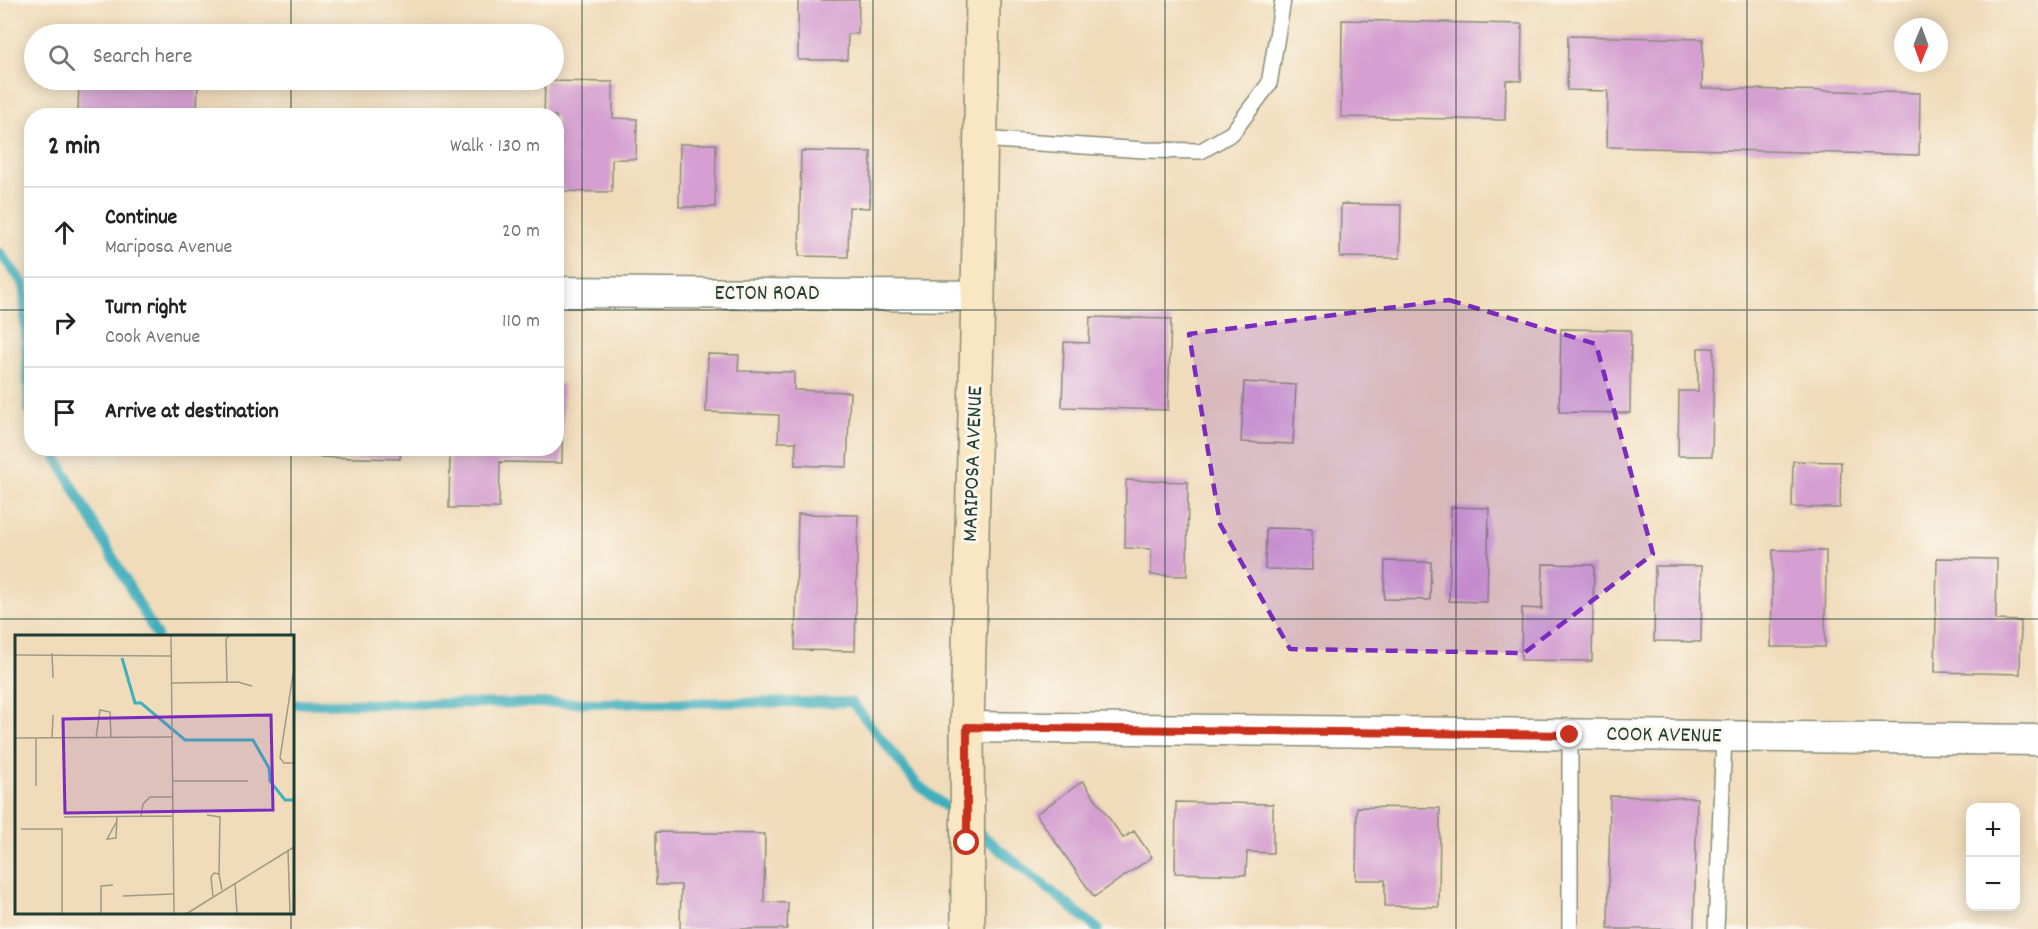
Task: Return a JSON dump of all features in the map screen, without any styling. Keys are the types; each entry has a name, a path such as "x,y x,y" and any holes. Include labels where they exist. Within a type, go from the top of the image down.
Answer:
{"street":[{"name":"MARIPOSA AVENUE","path":"968,929 967,727 983,0"},
{"name":"ECTON ROAD","path":"564,292 978,296"},
{"name":"COOK AVENUE","path":"967,727 2038,740"}],"lane":[{"path":"980,139 1144,150 1201,151 1232,133 1269,84 1283,0"},
{"path":"1570,735 1570,929"},
{"path":"1716,929 1725,737"}],"highlighted area":[{"path":"1449,300 1596,344 1653,554 1524,653 1290,649 1220,524 1189,334"}],"building":[{"path":"798,0 859,0 858,34 848,34 847,60 798,60"},
{"path":"1342,20 1522,24 1521,81 1506,80 1505,120 1341,117"},
{"path":"1568,36 1703,39 1702,88 1920,93 1919,155 1607,147 1608,91 1567,90"},
{"path":"564,81 613,82 613,118 637,119 636,159 612,159 612,192 564,191 564,108 544,108 545,90 564,90"},
{"path":"79,90 198,90 197,108 78,108"},
{"path":"680,144 716,144 715,207 679,207"},
{"path":"801,151 871,152 870,208 849,207 848,257 799,256"},
{"path":"1341,204 1401,205 1400,258 1340,257"},
{"path":"1090,317 1171,319 1168,410 1062,407 1064,342 1089,343"},
{"path":"1561,329 1631,330 1630,413 1559,412"},
{"path":"1698,348 1714,348 1712,456 1678,456 1679,391 1698,391"},
{"path":"708,354 739,355 738,371 794,372 794,390 850,392 847,467 795,465 796,442 778,442 779,415 706,412"},
{"path":"1244,382 1296,385 1293,444 1241,442"},
{"path":"316,456 400,456 400,459"},
{"path":"450,456 562,456 562,463 500,462 499,508 449,508"},
{"path":"1793,461 1841,462 1840,508 1792,507"},
{"path":"1126,480 1188,482 1187,576 1151,575 1151,549 1125,548"},
{"path":"1451,507 1489,508 1487,602 1449,601"},
{"path":"798,514 858,515 855,651 795,650"},
{"path":"1266,528 1312,529 1312,570 1265,569"},
{"path":"1773,550 1826,551 1825,647 1771,647"},
{"path":"1937,558 1997,559 1996,620 2021,621 2020,674 1935,672"},
{"path":"1385,561 1431,562 1430,600 1384,599"},
{"path":"1543,564 1594,565 1592,661 1521,660 1522,608 1542,609"},
{"path":"1655,566 1702,566 1701,642 1654,641"},
{"path":"1083,781 1123,838 1134,831 1152,857 1094,897 1036,814"},
{"path":"1610,796 1697,798 1694,929 1608,929"},
{"path":"1176,802 1273,804 1273,853 1247,852 1246,875 1175,873"},
{"path":"1357,807 1440,808 1439,907 1385,906 1385,880 1356,880"},
{"path":"656,832 765,834 764,902 788,903 787,929 680,929 681,885 656,885"}],"waterway":[{"path":"0,253 24,285"},
{"path":"56,456 156,635"},
{"path":"294,704 852,702 917,784 961,819"},
{"path":"973,828 1098,929"}],"route":[{"path":"967,843 967,727 1570,735"}]}
